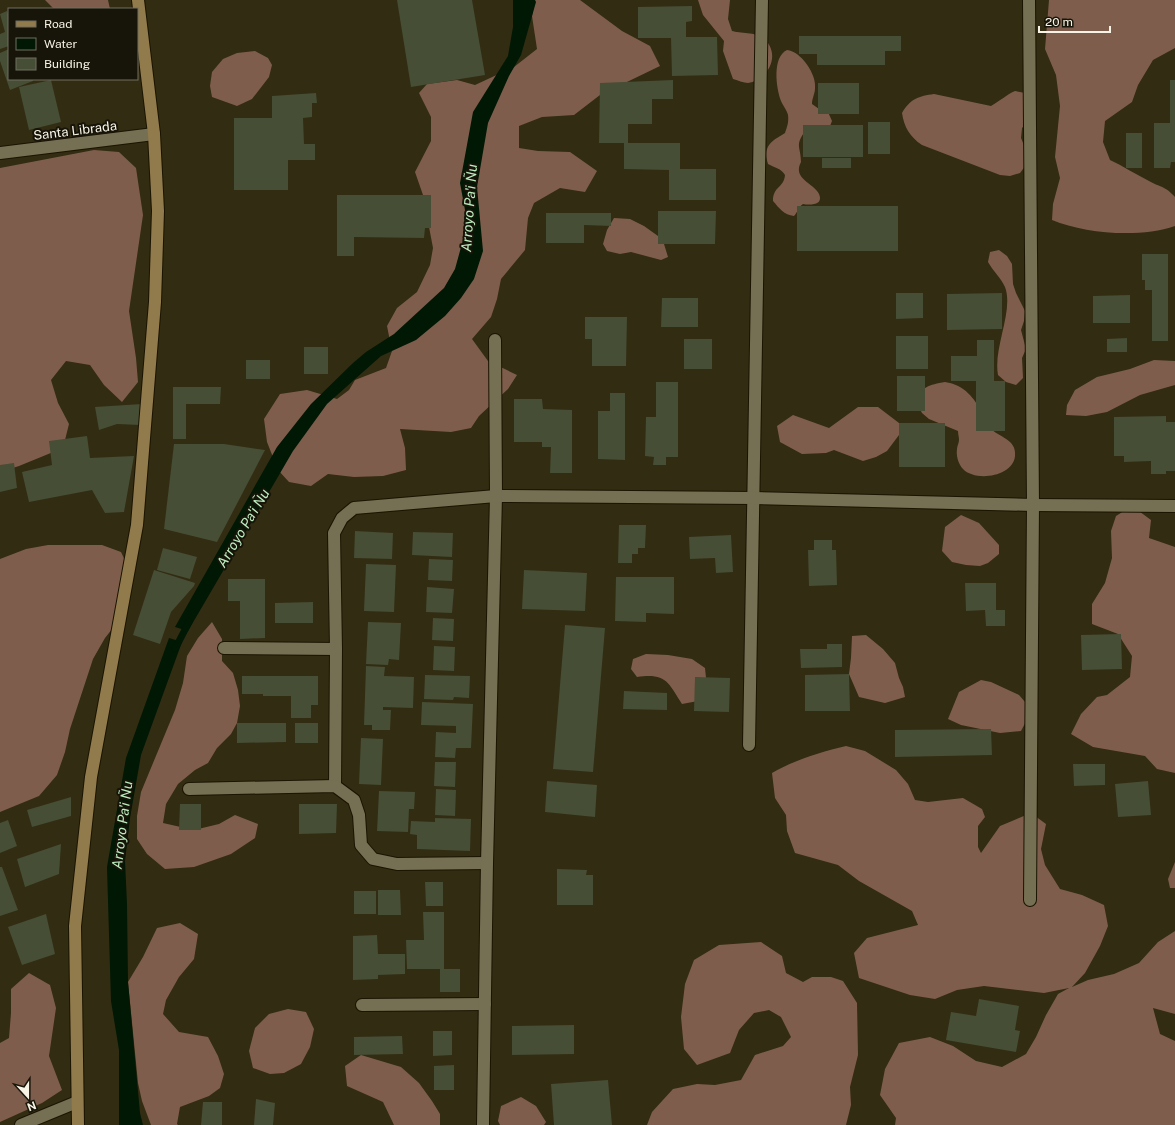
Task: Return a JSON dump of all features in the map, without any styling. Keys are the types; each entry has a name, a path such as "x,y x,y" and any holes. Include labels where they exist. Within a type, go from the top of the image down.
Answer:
{"main road":[{"path":"78,1125 75,926 90,777 137,525 156,302 158,211 154,134 138,0"}],"street":[{"path":"749,745 762,0"},
{"path":"1029,0 1033,505 1030,900"},
{"name":"Santa Librada","path":"0,153 154,134"},
{"path":"483,1125 487,863 496,496 495,340"},
{"path":"335,786 336,649 334,533 342,518 354,508 496,496 753,498 1033,505 1175,506"},
{"path":"224,648 336,649"},
{"path":"189,790 335,786 354,800 359,815 361,845 373,859 397,864 487,863"},
{"path":"362,1005 485,1004"},
{"path":"21,1125 77,1102"}],"shaded area":[{"path":"45,0 108,0 110,8 53,8"},
{"path":"535,0 580,0 622,31 650,46 660,66 600,95 574,115 542,117 519,126 519,148 538,151 570,152 597,171 585,192 560,188 534,203 528,218 525,250 501,279 497,299 491,317 472,339 488,361 517,375 508,389 479,416 471,428 451,432 400,429 405,448 406,470 383,476 354,477 328,474 311,486 289,482 278,470 267,442 264,419 280,394 307,390 337,399 349,390 355,380 386,368 392,351 387,326 397,308 417,292 430,265 433,248 423,195 415,172 431,141 431,117 419,93 427,84 457,80 475,85 514,67 537,49 532,16"},
{"path":"698,0 730,0 728,19 732,31 760,36 768,43 772,57 771,64 762,76 748,83 733,79 723,51 724,41 703,15"},
{"path":"1049,0 1175,0 1175,48 1153,60 1138,85 1132,102 1105,121 1103,142 1110,160 1172,193 1175,197 1175,226 1146,232 1113,233 1081,229 1052,220 1053,204 1060,178 1055,157 1060,106 1056,75 1045,49"},
{"path":"787,50 798,55 807,64 815,83 812,104 819,109 828,112 832,121 830,126 806,130 800,140 799,146 801,162 799,173 801,177 816,190 820,198 818,203 809,205 803,204 794,216 785,213 773,201 773,196 783,182 785,175 780,169 768,164 766,153 769,145 785,133 788,124 787,111 779,95 776,73 779,59"},
{"path":"255,51 268,58 272,65 269,77 252,99 237,106 212,97 210,86 212,72 223,59 237,53"},
{"path":"1015,91 1025,93 1029,120 1022,128 1021,138 1028,155 1026,165 1020,173 1010,176 1000,175 922,145 911,135 903,118 902,113 908,104 915,99 924,96 934,94 991,106"},
{"path":"94,150 119,152 136,168 143,215 129,311 138,382 122,402 104,385 90,365 66,361 51,380 58,403 69,424 63,448 0,472 0,168"},
{"path":"614,218 630,219 644,226 658,236 664,244 668,257 661,260 631,252 620,254 607,251 603,244 607,230"},
{"path":"999,250 1007,256 1012,264 1013,284 1025,311 1021,330 1026,349 1022,358 1023,378 1016,385 1006,382 998,375 998,353 1007,307 1007,297 1005,287 988,262 990,252"},
{"path":"1154,360 1175,361 1175,385 1140,395 1107,412 1086,416 1066,415 1067,405 1075,390 1097,377 1130,369"},
{"path":"945,382 958,386 968,393 980,408 990,428 1010,442 1013,446 1015,456 1013,463 1008,469 1001,473 984,476 969,473 961,467 957,451 959,440 958,431 929,419 922,413 917,403 921,393 926,387"},
{"path":"858,407 878,407 899,423 899,435 887,451 876,457 863,461 834,450 826,453 802,454 780,442 777,426 793,415 829,428"},
{"path":"1132,506 1151,520 1149,538 1175,547 1175,773 1157,769 1145,756 1093,747 1071,734 1081,714 1097,697 1107,695 1130,677 1132,656 1118,634 1092,624 1092,604 1105,583 1112,558 1111,531 1116,516"},
{"path":"961,515 979,523 999,545 999,554 988,563 980,566 952,562 942,551 945,527"},
{"path":"48,545 102,545 121,552 131,573 131,596 120,619 105,638 93,659 70,729 65,752 57,775 39,796 0,812 0,559 26,549"},
{"path":"212,622 222,639 222,661 233,673 238,690 240,706 237,723 231,734 217,748 208,763 195,770 178,784 166,804 163,823 194,830 219,824 235,815 258,824 255,838 231,854 194,867 165,869 147,854 137,839 137,816 141,792 175,710 183,683 187,656 198,638"},
{"path":"866,635 883,649 895,663 905,697 885,703 859,697 849,674 852,636"},
{"path":"646,654 668,655 692,659 705,668 706,678 698,701 682,704 669,685 660,678 654,676 637,677 631,669 633,659"},
{"path":"981,680 991,682 1019,695 1032,710 1021,731 1000,733 961,725 948,719 959,692"},
{"path":"846,746 865,751 896,770 908,784 915,800 928,802 963,798 982,809 985,817 978,826 978,847 981,853 1000,826 1031,813 1046,824 1041,849 1045,865 1060,889 1082,895 1104,905 1108,926 1100,946 1085,973 1072,987 1088,980 1114,974 1139,963 1158,942 1175,931 1175,1014 1153,1008 1160,1034 1175,1041 1175,1125 895,1125 896,1118 880,1095 885,1069 899,1043 930,1037 953,1046 976,1061 1002,1067 1026,1054 1058,994 1069,988 1044,993 984,986 957,990 935,999 910,995 859,978 854,953 867,938 918,925 912,911 859,881 838,865 795,853 787,831 786,815 775,798 772,773 789,764 808,757"},
{"path":"1175,862 1175,888 1170,888 1168,879"},
{"path":"180,923 198,934 194,959 179,977 166,1000 163,1014 179,1032 208,1037 218,1056 224,1074 220,1088 209,1096 180,1107 178,1125 151,1125 142,1101 138,1083 128,982 143,957 157,928"},
{"path":"761,942 782,956 786,973 803,982 812,977 831,977 843,981 857,1003 858,1055 850,1087 851,1105 846,1125 647,1125 652,1112 673,1089 697,1084 715,1085 741,1080 755,1055 783,1046 791,1037 781,1017 769,1010 754,1013 739,1030 730,1053 697,1065 684,1049 681,1017 685,984 694,960 719,945"},
{"path":"29,973 50,985 56,1008 49,1056 62,1090 42,1103 0,1122 0,1043 9,1038 11,989"},
{"path":"288,1009 306,1012 314,1029 310,1047 301,1064 284,1073 270,1074 253,1068 249,1051 255,1028 269,1014"},
{"path":"361,1055 401,1067 419,1083 432,1101 440,1114 440,1125 394,1125 383,1102 347,1086 345,1066"},
{"path":"521,1097 536,1106 546,1122 544,1125 500,1125 498,1121 501,1106"}],"water":[{"path":"513,0 535,0 536,2 521,55 509,76 488,123 477,187 483,251 474,279 461,298 445,316 416,340 381,356 327,404 293,451 188,631 175,627 277,447 311,404 353,363 366,352 394,334 444,288 455,269 463,240 465,210 460,183 473,112 508,56 513,27"},
{"path":"169,638 182,642 141,755 130,818 125,861 128,982 140,1113 143,1125 119,1125 119,1050 111,1001 107,867 126,758"}],"building":[{"path":"397,0 472,0 485,75 411,87"},
{"path":"692,6 692,21 686,22 686,37 717,37 718,75 672,76 671,38 638,38 638,7"},
{"path":"7,11 8,14 8,46 0,49 0,34 5,32 0,14"},
{"path":"799,36 901,36 901,51 885,51 885,65 817,65 817,54 799,54"},
{"path":"8,49 8,80 33,81 10,90 0,61 0,53"},
{"path":"51,80 61,122 29,130 19,87"},
{"path":"673,80 673,99 652,99 652,124 628,124 628,143 680,143 680,169 716,169 716,200 669,200 669,170 624,169 624,143 599,143 600,83"},
{"path":"1170,80 1175,80 1175,162 1171,162 1170,168 1154,168 1154,123 1170,123"},
{"path":"818,83 859,83 859,114 818,114"},
{"path":"316,93 317,103 312,103 312,117 303,118 304,144 315,144 315,160 288,160 288,190 234,190 234,118 272,118 272,96"},
{"path":"868,122 890,122 890,154 868,154"},
{"path":"803,125 863,125 863,157 803,157"},
{"path":"1126,133 1142,133 1142,168 1126,168"},
{"path":"822,158 851,158 851,168 822,168"},
{"path":"337,195 431,195 431,228 425,228 424,238 354,237 354,256 337,256"},
{"path":"797,206 898,206 898,251 797,251"},
{"path":"658,211 716,211 715,244 658,244"},
{"path":"546,213 611,213 611,226 584,225 584,243 546,243"},
{"path":"1142,254 1168,254 1168,341 1152,341 1152,290 1145,290 1145,280 1142,280"},
{"path":"896,293 923,293 923,318 896,319"},
{"path":"1002,293 1002,329 947,330 947,294"},
{"path":"1130,295 1130,323 1093,323 1093,296"},
{"path":"662,298 698,298 698,327 661,327"},
{"path":"585,317 627,317 626,366 592,366 592,339 585,339"},
{"path":"896,336 928,336 928,369 896,369"},
{"path":"1127,338 1127,352 1107,352 1107,339"},
{"path":"684,339 712,339 712,369 684,369"},
{"path":"977,340 994,340 994,381 1005,381 1005,431 976,431 976,381 951,381 951,356 977,356"},
{"path":"304,347 328,347 328,374 304,374"},
{"path":"246,360 270,360 270,379 246,379"},
{"path":"897,376 925,376 925,411 897,411"},
{"path":"656,382 678,382 678,457 666,457 666,465 653,465 654,457 645,456 646,417 656,417"},
{"path":"173,387 221,387 220,404 186,404 186,439 173,439"},
{"path":"610,393 625,393 625,460 598,459 598,411 610,411"},
{"path":"514,399 542,399 543,409 572,410 572,473 550,473 551,447 542,447 542,442 514,442"},
{"path":"142,404 140,425 117,424 99,430 95,407"},
{"path":"1166,416 1166,422 1175,422 1175,471 1166,471 1166,474 1151,474 1151,461 1124,462 1124,456 1114,456 1114,417"},
{"path":"899,423 945,423 945,467 899,467"},
{"path":"87,436 90,458 134,456 124,512 105,513 92,490 29,502 22,472 52,465 49,441"},
{"path":"174,444 224,444 265,450 217,542 164,529"},
{"path":"14,463 17,488 0,492 0,465"},
{"path":"619,525 646,525 645,548 638,548 638,554 632,554 632,563 618,563"},
{"path":"355,531 393,533 392,559 354,558"},
{"path":"413,532 453,533 452,557 412,555"},
{"path":"731,535 733,572 716,573 715,558 690,559 689,537"},
{"path":"814,540 832,540 832,550 836,550 837,585 809,586 808,550 814,550"},
{"path":"163,548 197,557 190,579 157,570"},
{"path":"429,559 453,560 452,581 428,580"},
{"path":"366,564 396,565 394,612 364,611"},
{"path":"154,570 195,583 171,612 160,644 133,635"},
{"path":"524,570 587,573 585,611 522,609"},
{"path":"616,577 674,577 674,614 646,613 646,622 615,621"},
{"path":"228,579 265,579 265,638 240,639 240,601 228,601"},
{"path":"965,583 996,583 996,610 1005,610 1005,626 986,626 985,610 966,611"},
{"path":"427,587 454,589 452,613 426,612"},
{"path":"313,602 313,623 275,623 275,603"},
{"path":"433,618 454,619 453,641 432,640"},
{"path":"368,622 401,623 399,660 389,659 388,665 366,664"},
{"path":"565,625 605,628 593,772 553,769"},
{"path":"1121,634 1122,669 1082,670 1081,635"},
{"path":"827,644 842,644 842,667 801,668 800,649 827,649"},
{"path":"434,646 455,647 454,671 433,670"},
{"path":"366,666 385,667 384,676 414,677 413,708 383,707 383,710 391,710 390,730 372,730 372,725 364,725"},
{"path":"849,674 850,711 805,711 805,675"},
{"path":"425,675 470,676 469,698 454,697 453,700 424,699"},
{"path":"242,676 318,676 318,705 311,705 311,718 291,718 291,696 242,694"},
{"path":"695,677 730,678 729,712 694,711"},
{"path":"624,691 667,693 667,710 623,709"},
{"path":"422,702 473,704 471,748 456,748 455,758 435,757 436,732 456,733 456,726 421,725"},
{"path":"237,723 286,723 286,742 237,743"},
{"path":"295,723 318,723 318,743 295,743"},
{"path":"991,729 992,755 895,757 895,730"},
{"path":"361,738 383,739 381,785 359,784"},
{"path":"435,762 456,762 455,787 434,786"},
{"path":"1073,764 1105,764 1105,785 1074,786"},
{"path":"547,781 597,785 595,817 545,812"},
{"path":"1148,781 1151,815 1118,817 1115,784"},
{"path":"436,789 456,790 455,816 435,815"},
{"path":"379,791 415,792 414,809 409,809 408,832 377,831"},
{"path":"71,797 71,816 32,827 27,810"},
{"path":"180,804 201,804 201,830 179,830"},
{"path":"299,804 337,804 336,833 299,834"},
{"path":"435,818 471,819 470,851 417,849 417,835 410,834 411,821 435,822"},
{"path":"8,820 17,846 0,853 0,823"},
{"path":"61,844 59,874 25,887 17,859"},
{"path":"0,867 2,867 18,910 0,916"},
{"path":"557,869 587,870 586,875 593,875 593,905 557,905"},
{"path":"425,882 443,882 443,906 426,906"},
{"path":"378,890 400,890 401,915 378,915"},
{"path":"354,891 376,891 376,914 354,914"},
{"path":"423,912 444,912 444,969 460,969 460,992 440,992 440,969 407,969 406,940 424,940"},
{"path":"46,914 55,954 22,965 8,927"},
{"path":"377,935 378,954 405,954 405,974 378,975 378,979 353,980 353,936"},
{"path":"979,999 1019,1006 1015,1030 1020,1031 1016,1052 946,1040 951,1012 976,1016"},
{"path":"574,1025 574,1054 512,1055 512,1026"},
{"path":"433,1031 452,1031 452,1055 433,1056"},
{"path":"402,1036 403,1054 354,1055 354,1037"},
{"path":"454,1065 454,1090 434,1090 434,1066"},
{"path":"608,1080 612,1125 554,1125 551,1084"},
{"path":"256,1099 275,1103 273,1125 254,1125"},
{"path":"203,1102 222,1102 222,1125 201,1125"}],"waterway":[{"name":"Arroyo Pa'i Ñu","path":"175,649 189,622"}]}
